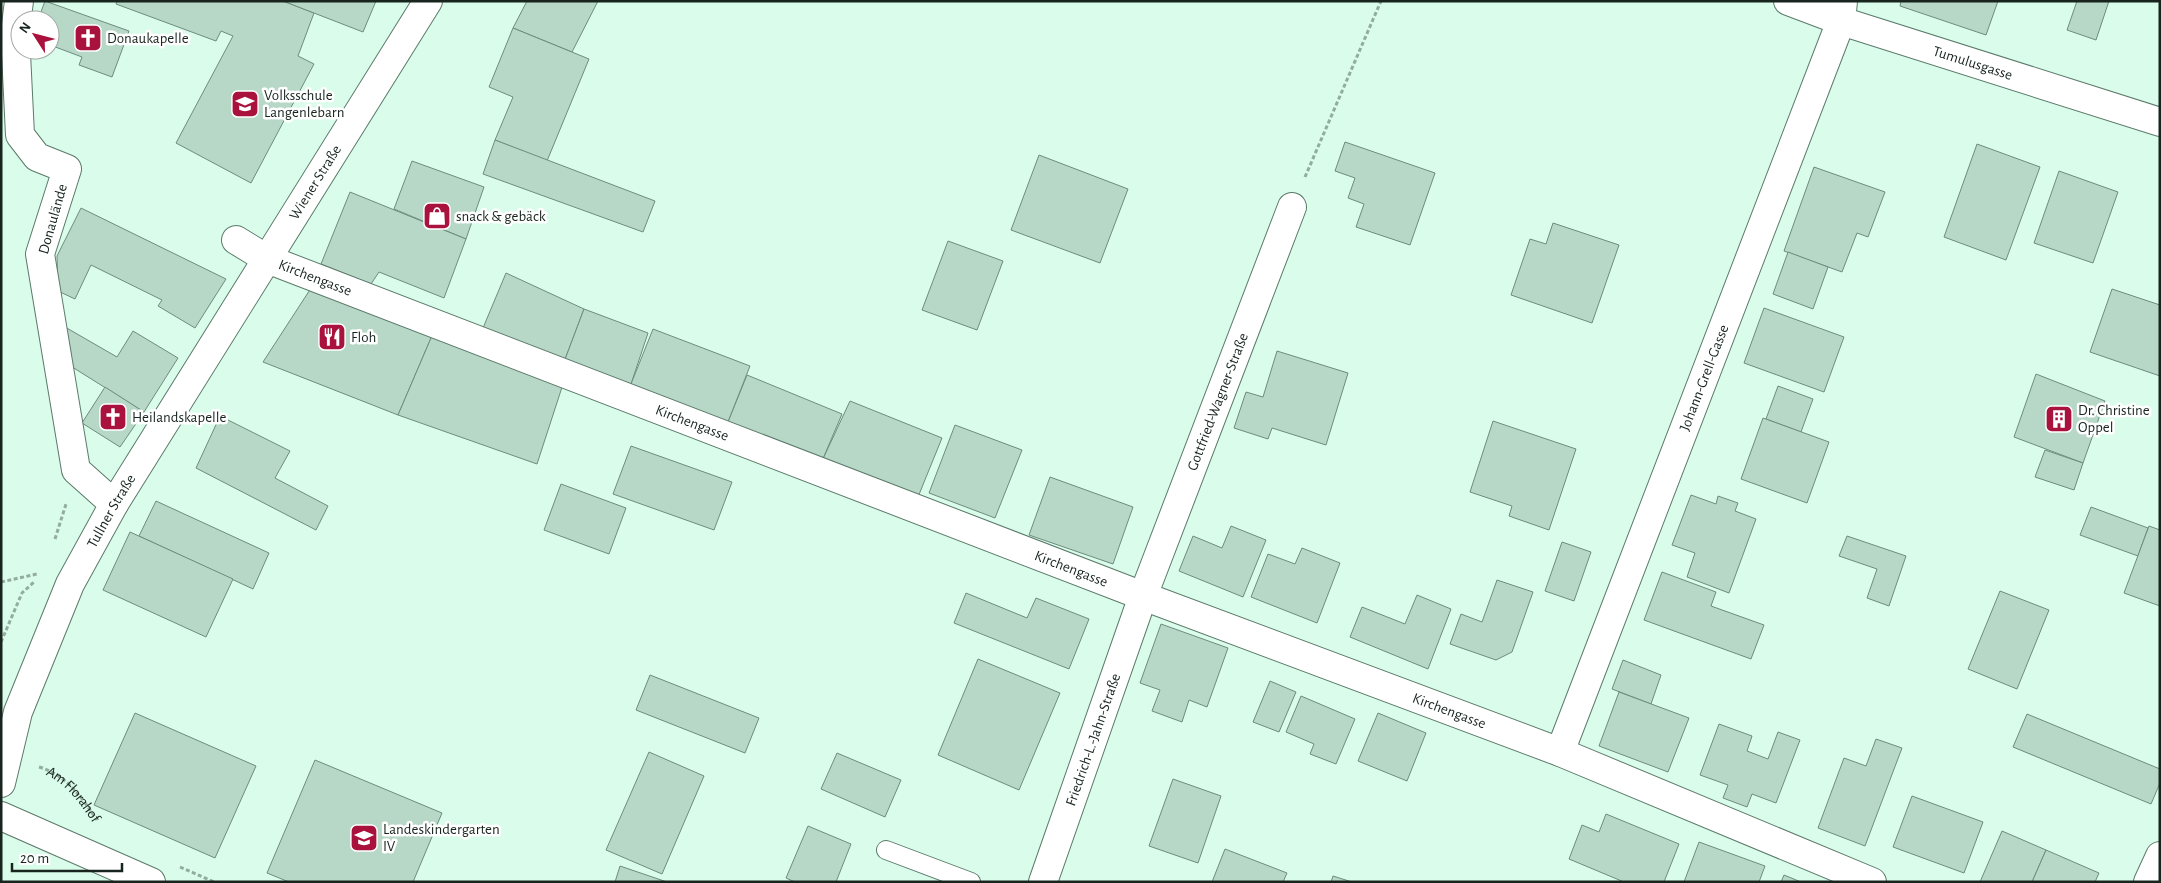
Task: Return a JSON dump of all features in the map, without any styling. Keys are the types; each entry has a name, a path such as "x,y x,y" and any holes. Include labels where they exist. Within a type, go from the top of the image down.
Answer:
{"street":[{"name":"Donaulände","path":"19,1 14,33 20,134 37,157 68,169 40,254 76,470"},
{"name":"Wiener Straße","path":"267,259 428,1"},
{"name":"Tumulusgasse","path":"1788,1 1842,11 2160,122"},
{"name":"Johann-Grell-Gasse","path":"1560,752 1842,11"},
{"name":"Gottfried-Wagner-Straße","path":"1143,596 1292,206"},
{"name":"Kirchengasse","path":"236,240 267,259 1143,596 1560,752 1872,882"},
{"name":"Tullner Straße","path":"4,770 18,712 70,584 114,504 267,259"},
{"path":"76,470 114,504"},
{"name":"Friedrich-L.-Jahn-Straße","path":"1043,882 1143,596"},
{"path":"1,816 151,882"},
{"path":"2148,882 2160,856"}],"lane":[{"path":"886,850 971,882"}],"path":[{"path":"1292,206 1381,1"},
{"path":"52,545 76,470"},
{"path":"1,642 22,593 44,573"},
{"name":"Am Florahof","path":"4,770 52,771 80,794 97,820 104,826"},
{"path":"179,867 214,882"}],"building":[{"name":"Donaukapelle","path":"45,1 129,31 112,77 79,65 82,57 60,49 60,10 42,10"},
{"name":"Volksschule Langenlebarn","path":"117,1 283,1 314,13 298,56 314,64 251,183 176,143 233,36 221,31 216,41 116,4"},
{"path":"283,1 376,1 363,32"},
{"path":"527,1 598,1 572,52 513,28"},
{"path":"1901,1 1998,1 1986,35 1900,6"},
{"path":"2077,1 2109,1 2096,40 2067,30"},
{"path":"513,28 589,59 547,161 495,140 513,97 489,87"},
{"path":"495,140 655,201 643,232 483,174"},
{"path":"1345,142 1435,173 1410,245 1356,227 1364,204 1348,198 1355,178 1335,171"},
{"path":"1977,144 2040,167 2006,260 1944,237"},
{"path":"1039,155 1128,189 1100,263 1011,230"},
{"path":"412,161 484,187 466,239 394,209"},
{"path":"1814,167 1885,192 1868,237 1857,233 1842,272 1784,251"},
{"path":"2059,171 2118,192 2093,263 2034,243"},
{"path":"350,192 466,239 444,298 379,272 371,284 321,264"},
{"path":"81,208 226,279 195,328 158,306 162,300 91,265 75,299 58,291 57,256"},
{"path":"1553,223 1619,245 1592,323 1511,295 1530,239 1546,244"},
{"path":"948,241 1003,261 977,330 922,310"},
{"path":"1788,252 1828,267 1813,309 1773,294"},
{"path":"506,273 584,309 564,362 483,328"},
{"path":"313,285 434,331 398,415 263,362"},
{"path":"2112,289 2160,305 2160,376 2090,352"},
{"path":"1764,308 1844,337 1824,392 1744,363"},
{"path":"584,309 648,333 631,384 564,362"},
{"path":"65,327 117,357 133,331 178,358 144,412 69,365"},
{"path":"653,329 750,366 728,422 631,384"},
{"path":"434,331 565,378 537,464 398,415"},
{"path":"1277,351 1348,373 1326,445 1272,428 1268,439 1234,428 1246,392 1263,397"},
{"name":"Dr. Christine Oppel","path":"2036,374 2105,401 2083,463 2014,437"},
{"path":"747,375 842,414 822,461 728,422"},
{"path":"1778,386 1813,399 1801,432 1766,419"},
{"name":"Heilandskapelle","path":"105,387 144,412 120,447 82,423"},
{"path":"850,401 942,438 918,497 822,461"},
{"path":"220,416 290,451 275,478 328,506 316,530 196,468"},
{"path":"1763,418 1829,442 1807,503 1741,479"},
{"path":"1493,421 1576,449 1549,530 1509,516 1512,506 1470,492"},
{"path":"955,425 1022,450 995,518 929,493"},
{"path":"631,446 732,482 714,530 613,494"},
{"path":"2045,450 2083,463 2074,490 2035,477"},
{"path":"1050,477 1133,507 1113,564 1029,535"},
{"path":"561,484 626,508 609,554 544,530"},
{"path":"1691,495 1716,504 1718,496 1738,503 1735,511 1756,519 1729,593 1687,577 1695,553 1672,545"},
{"path":"156,501 269,553 253,589 139,536"},
{"path":"2091,507 2148,528 2138,556 2080,535"},
{"path":"1231,526 1266,540 1243,597 1179,571 1193,536 1222,548"},
{"path":"2149,526 2160,530 2160,606 2124,593"},
{"path":"130,532 233,579 206,637 103,590"},
{"path":"1847,536 1906,556 1889,606 1867,598 1877,569 1839,556"},
{"path":"1562,542 1591,552 1574,601 1545,591"},
{"path":"1302,548 1340,563 1317,623 1251,597 1268,554 1295,564"},
{"path":"1662,572 1716,592 1711,606 1764,625 1751,659 1644,620"},
{"path":"1497,580 1533,592 1512,652 1496,660 1450,644 1461,614 1482,622"},
{"path":"2000,591 2049,610 2017,689 1968,669"},
{"path":"966,593 1027,618 1036,598 1089,619 1069,669 954,623"},
{"path":"1417,595 1451,609 1428,669 1350,637 1362,607 1405,624"},
{"path":"1161,624 1228,648 1207,707 1189,700 1182,722 1152,711 1160,690 1140,683"},
{"path":"978,659 1060,693 1019,790 938,755"},
{"path":"1623,660 1661,675 1651,704 1612,689"},
{"path":"650,675 759,718 745,753 636,710"},
{"path":"1270,681 1296,692 1279,732 1253,722"},
{"path":"1619,692 1689,718 1668,772 1599,746"},
{"path":"1301,696 1355,719 1336,764 1310,754 1314,744 1286,732"},
{"path":"135,713 256,766 215,858 94,805"},
{"path":"1378,713 1426,733 1407,781 1358,761"},
{"path":"2027,714 2160,769 2160,783 2151,804 2013,747"},
{"path":"1719,724 1752,736 1747,751 1768,759 1778,732 1800,740 1776,803 1752,794 1747,807 1723,798 1728,785 1700,775"},
{"path":"1876,739 1902,748 1865,846 1818,828 1844,758 1866,766"},
{"path":"649,752 704,776 662,874 606,850"},
{"path":"837,753 901,780 885,817 821,789"},
{"path":"315,760 442,813 413,882 289,882 267,873"},
{"path":"1173,779 1221,796 1198,863 1149,846"},
{"path":"1912,796 1983,822 1964,873 1893,847"},
{"path":"1606,814 1679,844 1664,882 1624,882 1569,859 1582,825 1599,832"},
{"path":"808,826 851,844 836,882 795,882 786,878"},
{"path":"2002,831 2046,850 2032,882 1980,882"},
{"path":"1699,842 1765,866 1759,882 1684,882"},
{"path":"1225,849 1287,873 1283,882 1212,882"},
{"path":"2046,850 2099,873 2095,882 2032,882"},
{"path":"620,866 667,882 615,882"},
{"path":"1784,875 1801,882 1781,882"},
{"path":"1333,876 1352,882 1331,882"}],"place":[{"name":"Donaukapelle","path":"88,38"},
{"name":"Volksschule Langenlebarn","path":"245,104"},
{"name":"snack & gebäck","path":"437,216"},
{"name":"Floh","path":"332,337"},
{"name":"Heilandskapelle","path":"113,417"},
{"name":"Dr. Christine Oppel","path":"2059,419"},
{"name":"Landeskindergarten IV","path":"364,838"}]}
